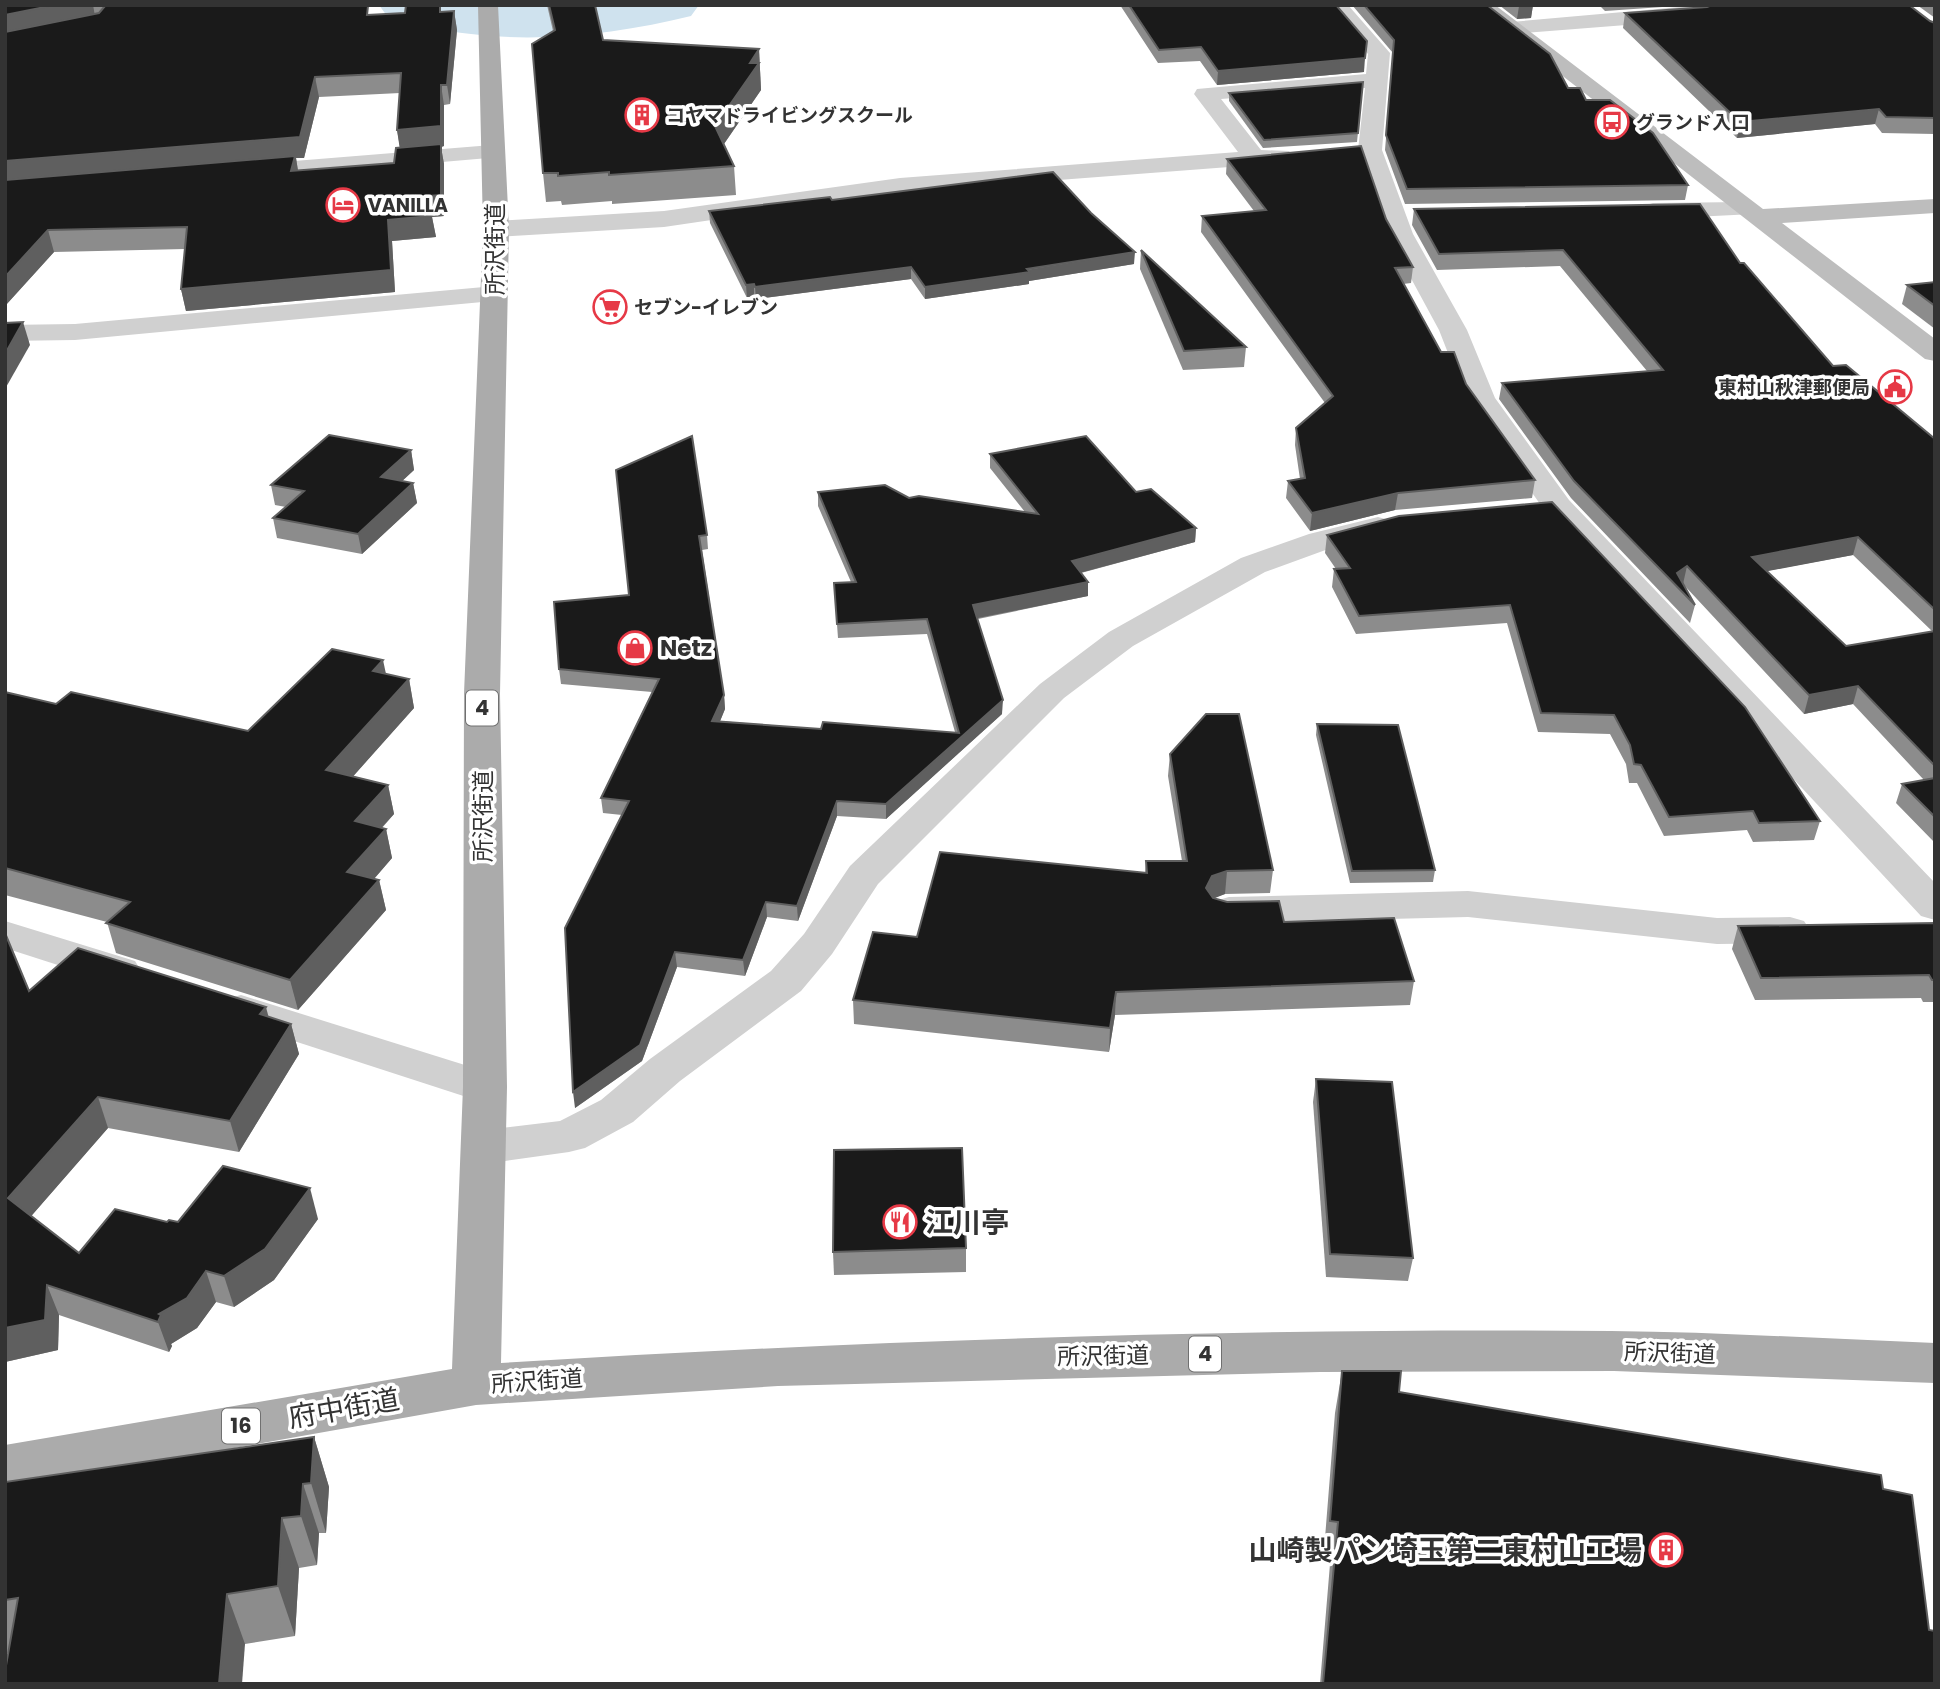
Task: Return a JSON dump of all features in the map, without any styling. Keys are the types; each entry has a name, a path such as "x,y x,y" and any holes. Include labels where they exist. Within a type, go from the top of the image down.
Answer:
{"main road":[{"name":"所沢街道","path":"488,18 496,229 482,694 485,1087 476,1385 778,1366 1320,1352 1614,1350 1935,1363"},
{"name":"府中街道","path":"5,1467 476,1385"}],"street":[{"path":"1336,5 1379,53 1357,151 1405,215 1481,399 1558,507 1926,922"},
{"path":"1482,5 1935,353"},
{"path":"1511,29 1588,13 1703,13 1714,10 1713,5"},
{"path":"1254,158 1205,94 1375,80"},
{"path":"228,174 492,152"},
{"path":"496,229 664,219 900,185 1306,154"},
{"path":"1623,211 1751,213 1935,206"},
{"path":"5,333 75,332 495,294"},
{"path":"1518,510 1558,507"},
{"path":"484,1147 569,1136 617,1111 665,1070 786,981 817,944 864,875 1052,691 1121,639 1253,565 1320,541 1410,521"},
{"path":"1226,910 1468,904 1717,931 1826,930"},
{"path":"5,934 155,982"},
{"path":"207,999 485,1087"}],"building":[{"path":"5,5 55,5 5,15"},
{"path":"104,5 368,6 367,15 405,13 406,5 440,5 440,12 454,11 447,85 441,85 441,126 397,130 401,73 315,77 300,137 5,161 5,32 99,13"},
{"path":"549,5 595,5 603,40 759,49 750,63 759,63 715,126 734,166 609,175 609,172 558,176 558,173 543,173 532,44 555,30"},
{"path":"1129,5 1336,5 1367,41 1365,58 1218,71 1201,47 1159,50"},
{"path":"1364,5 1487,5 1550,54 1568,88 1580,88 1586,100 1610,100 1653,133 1688,185 1407,189 1386,135 1394,40"},
{"path":"1712,5 1909,5 1935,23 1935,118 1886,117 1879,109 1740,122 1625,13"},
{"path":"1363,82 1358,133 1264,140 1229,93"},
{"path":"441,144 441,195 429,196 432,216 388,220 391,270 181,289 187,227 48,230 5,277 5,180 295,156 291,171 394,163 396,148"},
{"path":"1361,146 1386,219 1413,267 1395,268 1441,352 1454,352 1466,384 1535,480 1398,493 1312,513 1288,481 1305,478 1296,428 1333,396 1202,216 1266,210 1227,159"},
{"path":"1053,172 1091,213 1135,252 1027,269 1030,272 925,287 911,267 755,287 754,284 746,285 709,211 830,197 832,200"},
{"path":"1700,204 1740,263 1744,263 1833,366 1846,365 1935,439 1935,610 1858,537 1752,557 1846,646 1935,631 1935,766 1858,686 1809,695 1687,566 1677,573 1695,605 1574,481 1502,383 1663,370 1563,250 1439,254 1414,209"},
{"path":"1141,250 1246,347 1184,351"},
{"path":"1935,282 1935,306 1907,285"},
{"path":"23,322 5,354 5,323"},
{"path":"329,435 411,450 381,477 413,483 358,534 273,518 304,491 271,485"},
{"path":"692,436 707,535 699,536 724,695 712,721 821,729 823,722 959,733 927,619 837,624 834,583 856,582 818,492 885,485 909,498 919,496 1038,514 990,454 1086,436 1136,492 1151,489 1196,528 1072,561 1088,582 973,605 1003,700 886,804 837,801 797,906 766,902 743,960 675,952 640,1045 573,1092 565,928 629,801 601,798 659,679 559,669 554,602 629,595 616,470"},
{"path":"1552,502 1745,707 1820,821 1759,823 1753,811 1669,817 1641,765 1634,764 1630,745 1614,715 1541,713 1510,605 1359,616 1334,569 1350,568 1327,535 1399,516"},
{"path":"332,649 383,660 373,671 409,679 326,770 388,785 355,821 386,829 347,872 379,880 290,980 106,923 130,902 5,868 5,692 56,704 71,692 248,731"},
{"path":"1206,714 1239,714 1273,870 1227,871 1212,876 1206,888 1213,898 1227,902 1279,901 1284,922 1394,918 1414,981 1116,992 1110,1028 853,1000 873,932 917,937 940,852 1147,873 1146,861 1187,861 1170,754"},
{"path":"1317,724 1398,725 1435,870 1352,871"},
{"path":"1935,778 1935,817 1902,784"},
{"path":"1935,923 1935,980 1929,975 1761,978 1738,926"},
{"path":"5,933 29,991 78,948 266,1007 260,1014 291,1024 230,1121 98,1097 8,1198 79,1253 115,1209 167,1222 178,1222 223,1166 310,1188 265,1249 224,1276 206,1271 187,1298 159,1314 161,1315 158,1322 47,1285 45,1320 5,1328"},
{"path":"1316,1079 1392,1082 1413,1258 1330,1254"},
{"name":"江川亭","path":"962,1148 966,1248 833,1252 834,1150"},
{"path":"1342,1371 1401,1371 1399,1392 1881,1475 1883,1489 1912,1495 1929,1630 1935,1631 1935,1684 1323,1684 1338,1522 1330,1521"},
{"path":"314,1437 311,1483 303,1484 301,1516 282,1518 278,1586 227,1594 219,1684 5,1684 18,1598 5,1600 5,1482"}],"waterway":[{"path":"405,5 438,14 505,21 572,19 673,5"}],"place":[{"name":"コヤマドライビングスクール","path":"642,115"},
{"name":"グランド入口","path":"1612,122"},
{"name":"VANILLA","path":"343,205"},
{"name":"セブン-イレブン","path":"610,307"},
{"name":"東村山秋津郵便局","path":"1895,387"},
{"name":"Netz","path":"635,648"},
{"name":"江川亭","path":"900,1222"},
{"name":"山崎製パン埼玉第二東村山工場","path":"1666,1550"}]}
